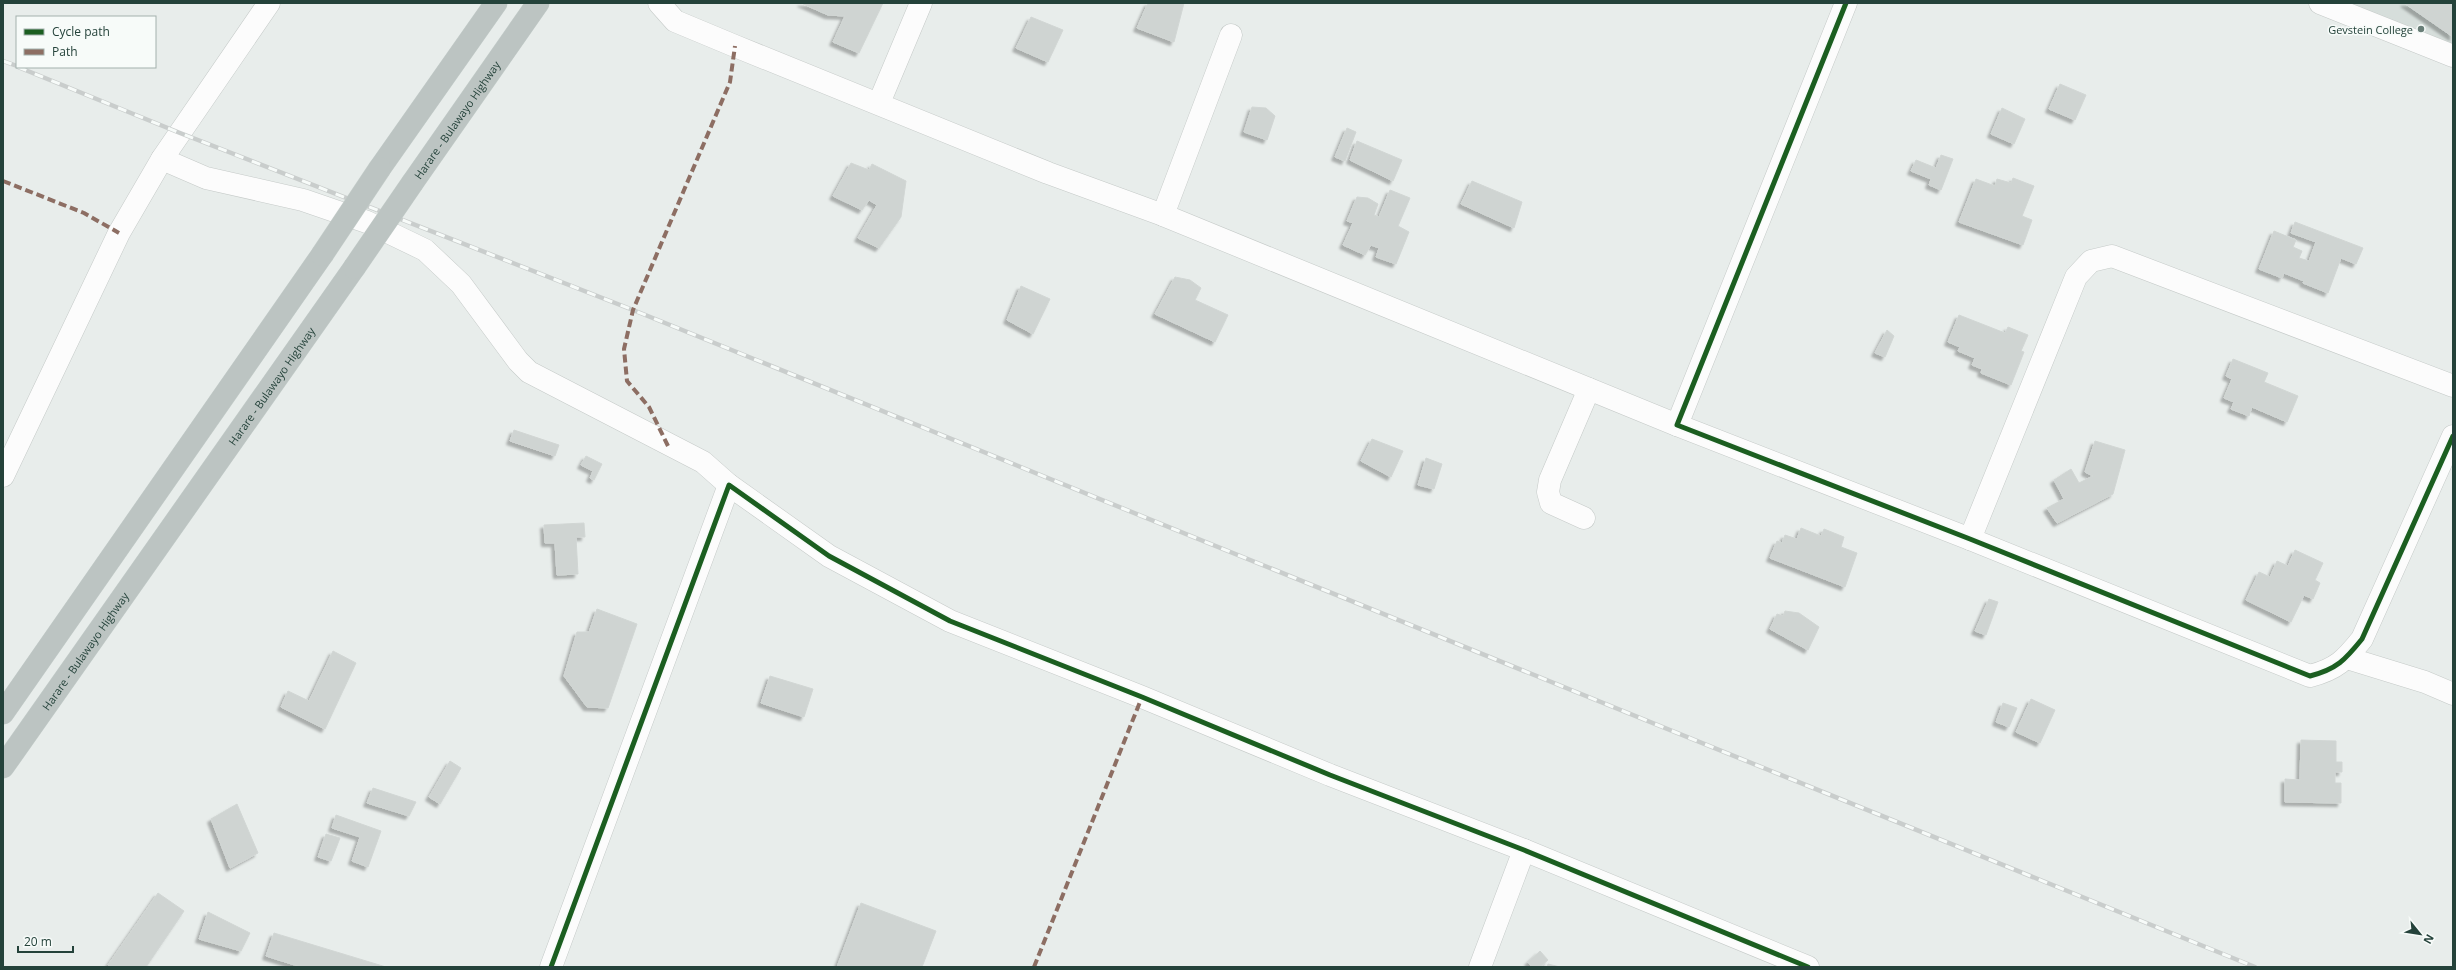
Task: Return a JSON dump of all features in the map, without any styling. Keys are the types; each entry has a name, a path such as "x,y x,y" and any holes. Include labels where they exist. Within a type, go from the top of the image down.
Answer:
{"highway":[{"path":"3,713 496,3"},
{"name":"Harare - Bulawayo Highway","path":"3,767 354,268 538,3"}],"street":[{"path":"3,476 119,233 162,159 269,3"},
{"path":"659,3 675,21 1048,173 1163,215 1678,425 1970,539 2310,676 2331,671 2347,658 2362,639 2453,436"},
{"path":"878,103 921,3"},
{"path":"1678,425 1846,3"},
{"path":"2320,3 2453,56"},
{"path":"1163,215 1231,35"},
{"path":"162,159 206,178 302,200 367,222 420,247 436,258 461,284 518,361 529,372 703,462 729,485 829,556 950,621 1142,697 1330,775 1524,850 1808,967"},
{"path":"1970,539 2076,277 2091,262 2112,256 2453,386"},
{"path":"1584,518 1551,502 1548,492 1550,480 1589,389"},
{"path":"551,967 729,485"},
{"path":"2347,658 2425,682 2453,694"},
{"path":"1480,967 1524,850"}],"shaded area":[{"name":"Gevstein College","path":"2324,3 2453,3 2453,55"}],"building":[{"path":"801,3 883,3 859,53 833,42 845,16 828,15"},
{"path":"1148,3 1184,3 1174,42 1137,28"},
{"path":"2404,3 2453,3 2453,37"},
{"path":"1031,17 1063,30 1048,62 1016,48"},
{"path":"2060,84 2086,95 2075,120 2049,109"},
{"path":"1252,107 1266,108 1275,116 1267,140 1244,132"},
{"path":"2002,108 2025,119 2014,144 1991,134"},
{"path":"1347,128 1356,132 1345,161 1335,157"},
{"path":"1357,141 1402,160 1393,181 1350,160"},
{"path":"1941,155 1953,159 1941,190 1929,185 1931,179 1911,171 1916,160 1936,168"},
{"path":"851,163 869,170 872,164 906,181 901,217 879,248 858,238 877,205 869,200 862,210 833,196"},
{"path":"2013,178 2034,186 2022,216 2032,220 2023,245 1959,222 1976,179 1995,186 1997,179 2011,183"},
{"path":"1472,181 1522,202 1514,228 1461,204"},
{"path":"1390,190 1410,198 1398,226 1409,232 1396,264 1376,257 1379,248 1371,245 1365,255 1343,245 1353,223 1347,221 1357,197 1368,198 1378,204 1374,215 1379,217"},
{"path":"2295,222 2363,248 2356,264 2341,258 2328,293 2303,283 2304,281 2284,273 2282,278 2259,269 2274,231 2296,240 2293,247 2302,251 2299,258 2309,261 2316,242 2291,233"},
{"path":"1175,277 1190,280 1201,288 1195,300 1228,315 1215,342 1155,314"},
{"path":"1021,286 1050,299 1033,334 1007,320"},
{"path":"1959,315 2005,333 2008,327 2028,335 2021,351 2024,352 2011,385 1981,373 1982,369 1972,365 1975,358 1958,351 1960,347 1948,342"},
{"path":"1887,330 1894,336 1885,357 1875,353"},
{"path":"2233,359 2268,373 2264,382 2298,396 2287,422 2252,407 2249,416 2231,409 2234,402 2224,398 2232,379 2226,376"},
{"path":"514,430 559,445 555,456 510,441"},
{"path":"1372,439 1403,451 1391,477 1361,461"},
{"path":"2095,441 2125,450 2113,494 2057,523 2047,508 2064,499 2054,480 2071,469 2079,483 2093,476 2085,472"},
{"path":"586,456 602,464 594,480 590,478 593,471 581,465"},
{"path":"1426,458 1442,464 1434,489 1418,485"},
{"path":"584,523 585,537 576,537 578,574 557,575 555,543 545,543 544,525"},
{"path":"1801,528 1821,536 1824,529 1844,537 1841,547 1857,553 1845,587 1770,558 1777,541 1782,543 1785,535 1797,539"},
{"path":"2295,550 2323,563 2315,580 2320,583 2313,599 2304,595 2291,622 2246,600 2259,572 2270,577 2277,561 2288,566"},
{"path":"1989,599 1998,602 1986,635 1975,631"},
{"path":"597,609 637,624 608,708 587,707 564,676 577,632 589,632"},
{"path":"1785,611 1799,613 1819,627 1808,650 1770,629 1777,614 1783,616"},
{"path":"333,651 356,663 325,729 281,707 288,691 309,701"},
{"path":"770,676 813,689 804,717 761,703"},
{"path":"2031,699 2055,710 2040,743 2016,732"},
{"path":"2003,703 2017,708 2009,727 1996,722"},
{"path":"2301,740 2336,741 2336,762 2342,762 2342,772 2335,772 2335,783 2341,783 2341,803 2285,802 2285,779 2300,780"},
{"path":"450,761 461,768 440,804 429,797"},
{"path":"373,788 416,802 409,816 367,803"},
{"path":"237,804 258,853 230,868 211,819"},
{"path":"336,815 381,831 368,867 352,861 360,837 332,828"},
{"path":"326,834 340,838 331,861 318,857"},
{"path":"158,893 184,911 146,967 111,967 108,965"},
{"path":"861,903 936,931 922,967 837,967"},
{"path":"208,912 250,933 241,951 199,939"},
{"path":"274,933 386,967 301,967 266,956"},
{"path":"1540,951 1548,960 1540,967 1532,967 1528,962"},
{"path":"1548,964 1560,967 1547,967"}],"railway":[{"path":"3,61 16,66"},
{"path":"20,68 180,133 633,310 2255,967"}],"marked path":[{"path":"668,446 649,407 627,381 624,349 633,310 730,82 735,46"},
{"path":"3,181 84,213 119,233"},
{"path":"1034,967 1142,697"}],"cycle path":[{"path":"1846,3 1677,425 1970,539 2310,676 2334,667 2340,663 2362,639 2453,436"},
{"path":"551,967 729,485 829,556 950,621 1142,697 1330,775 1524,850 1808,967"}],"place":[{"name":"Gevstein College","path":"2421,29"}]}
